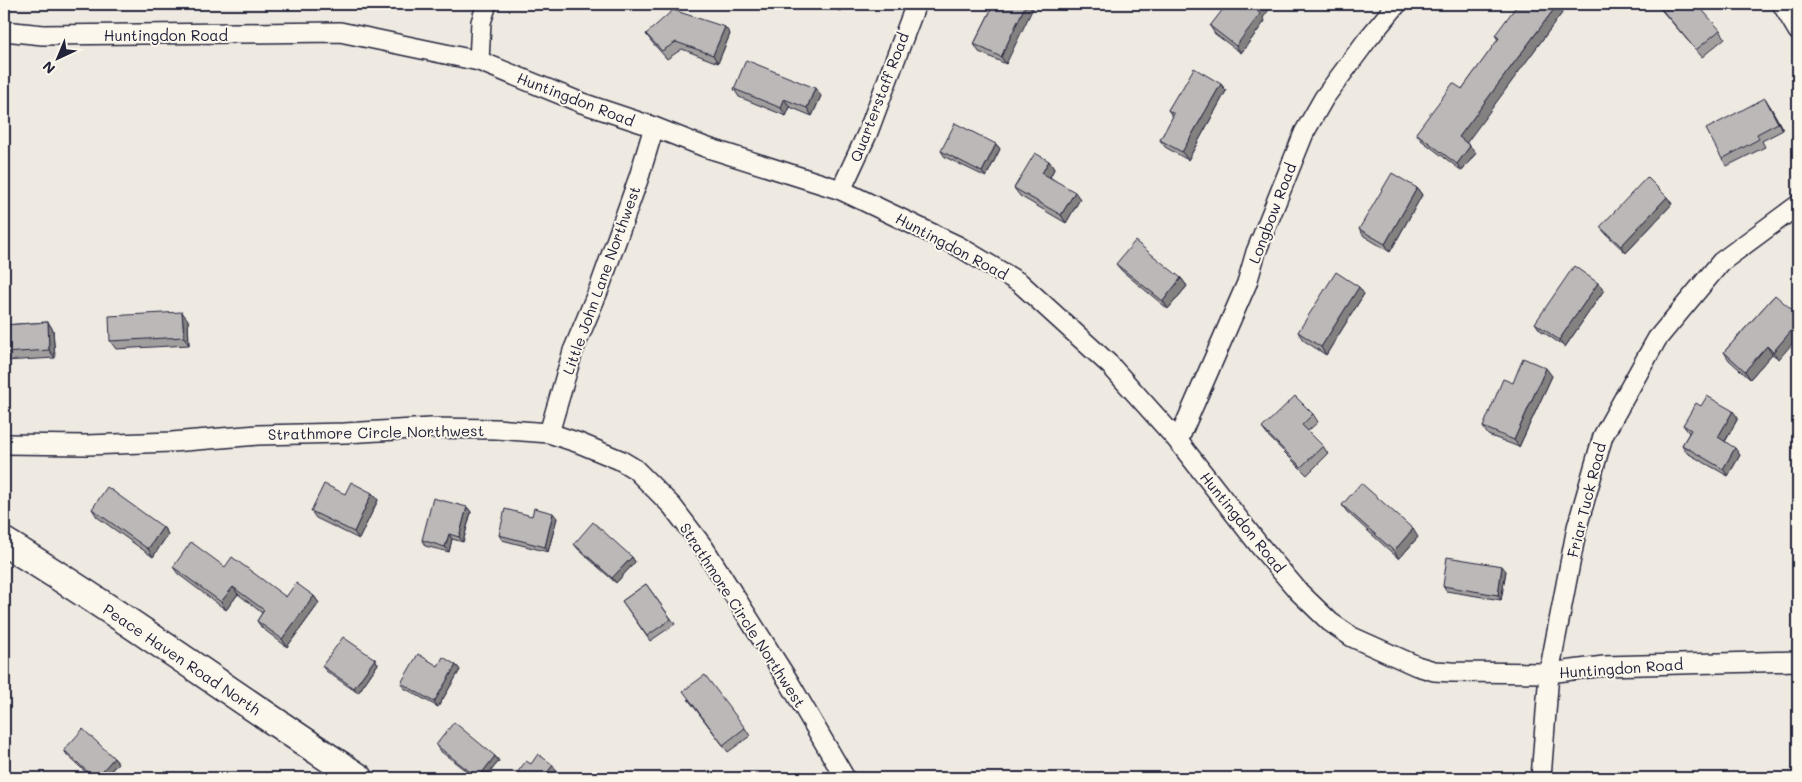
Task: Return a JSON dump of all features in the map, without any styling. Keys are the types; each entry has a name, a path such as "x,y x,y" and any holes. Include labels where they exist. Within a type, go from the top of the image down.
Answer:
{"main road":[{"name":"Peace Haven Road North","path":"4,542 152,636 200,672 359,778"}],"street":[{"path":"479,61 481,22 487,4"},
{"name":"Quarterstaff Road","path":"841,190 868,132 916,4"},
{"name":"Longbow Road","path":"1178,441 1247,284 1256,252 1304,133 1324,98 1367,40 1397,4"},
{"path":"1782,4 1798,31"},
{"name":"Huntingdon Road","path":"4,31 43,35 340,32 479,61 582,103 654,127 705,148 841,190 958,246 1020,283 1110,365 1178,441 1259,545 1299,592 1330,622 1352,637 1418,666 1434,671 1549,673 1604,666 1798,660"},
{"name":"Little John Lane Northwest","path":"549,432 573,352 599,288 639,177 654,127"},
{"name":"Friar Tuck Road","path":"1542,778 1549,673 1576,527 1602,436 1657,339 1720,262 1798,205"},
{"name":"Strathmore Circle Northwest","path":"4,444 87,445 172,442 258,435 345,433 431,428 549,432 604,453 635,468 672,506 704,548 789,682 845,778"}],"building":[{"path":"994,4 1026,4 1001,57 974,44"},
{"path":"1227,4 1262,4 1257,11 1260,14 1236,46 1210,26"},
{"path":"1518,4 1557,5 1459,137 1470,146 1457,164 1416,133 1453,83 1462,89 1499,38 1495,35"},
{"path":"1659,4 1697,4 1720,30 1696,50"},
{"path":"673,10 725,27 713,55 676,42 662,51 646,34"},
{"path":"746,60 815,88 807,108 784,99 781,108 734,89"},
{"path":"1194,68 1221,84 1182,152 1160,140 1174,114 1168,110"},
{"path":"1765,98 1778,123 1757,134 1759,139 1722,159 1706,129"},
{"path":"955,123 996,144 982,172 941,151"},
{"path":"1035,153 1049,161 1042,173 1075,192 1061,215 1014,188"},
{"path":"1392,173 1417,188 1385,244 1359,229"},
{"path":"1647,177 1667,197 1621,246 1600,227"},
{"path":"1135,241 1181,278 1163,301 1116,264"},
{"path":"1574,266 1598,283 1559,340 1535,323"},
{"path":"1336,272 1359,287 1321,347 1298,332"},
{"path":"1775,295 1798,315 1798,323 1773,352 1767,346 1745,371 1724,352"},
{"path":"182,312 184,337 110,341 109,316"},
{"path":"48,322 49,350 4,353 4,325"},
{"path":"1523,358 1546,368 1514,440 1483,427 1503,379 1513,383"},
{"path":"1295,396 1313,414 1302,425 1323,446 1301,467 1262,428"},
{"path":"1707,396 1733,411 1718,437 1735,448 1723,469 1682,445 1691,430 1683,425 1696,403 1701,406"},
{"path":"351,482 372,493 354,532 311,511 324,484 345,494"},
{"path":"1361,483 1413,529 1394,551 1342,505"},
{"path":"107,487 163,527 148,549 92,509"},
{"path":"433,498 467,507 459,537 449,534 445,547 422,540"},
{"path":"534,508 553,513 545,547 499,535 505,509 532,516"},
{"path":"593,522 632,557 612,578 574,544"},
{"path":"191,542 225,567 232,557 286,597 296,583 314,596 282,639 257,621 264,610 233,587 221,602 173,567"},
{"path":"1447,557 1502,566 1498,595 1443,586"},
{"path":"646,584 671,619 647,636 622,601"},
{"path":"343,637 375,659 354,688 322,666"},
{"path":"418,654 438,666 443,657 456,665 434,702 401,683"},
{"path":"705,675 745,728 723,745 683,691"},
{"path":"454,722 495,756 478,778 436,745"},
{"path":"83,729 114,758 96,778 64,750"},
{"path":"538,754 553,765 546,774 552,778 513,778 526,761 531,764"},
{"path":"103,771 116,778 98,778"}]}
